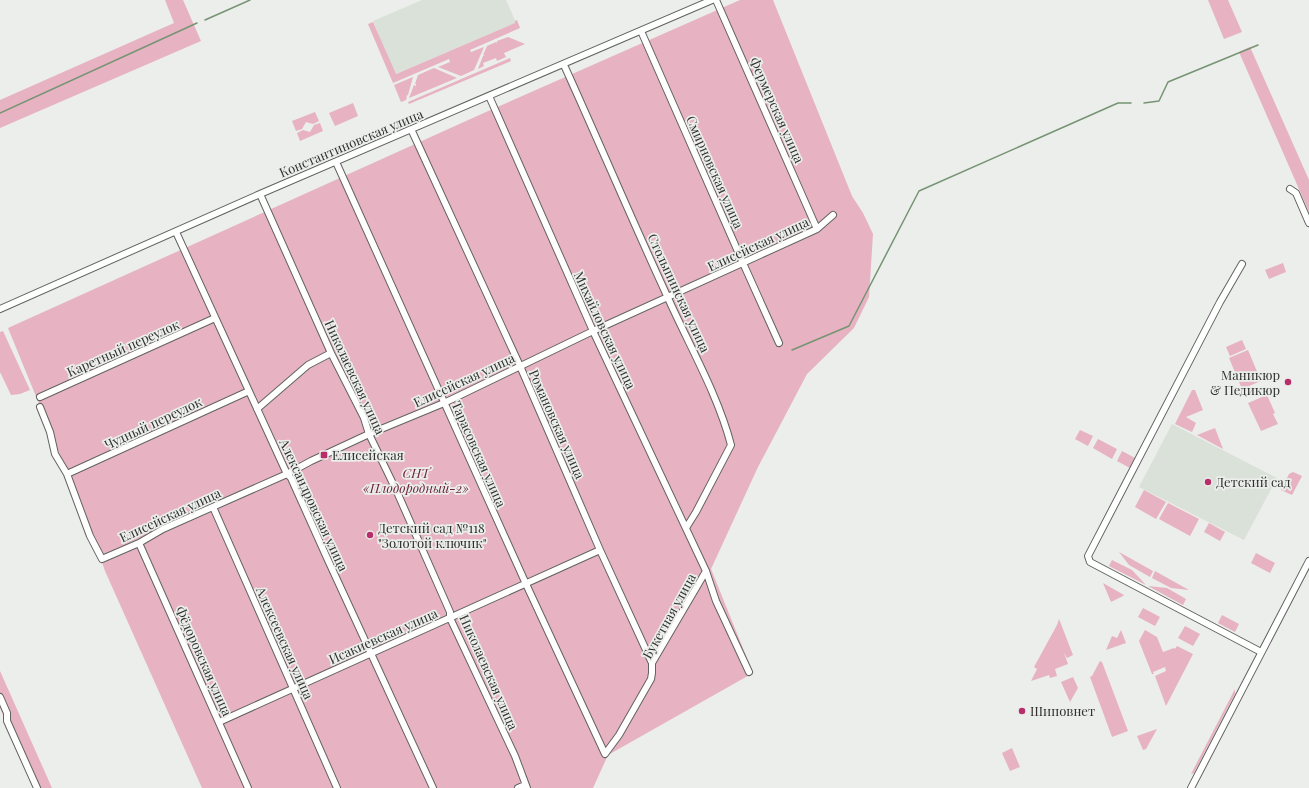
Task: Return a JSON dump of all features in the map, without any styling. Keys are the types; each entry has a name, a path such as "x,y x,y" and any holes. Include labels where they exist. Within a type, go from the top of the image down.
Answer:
{"street":[{"name":"Константиновская улица","path":"0,309 260,194 564,65 712,0"},
{"name":"Фермерская улица","path":"716,0 817,230"},
{"name":"Смирновская улица","path":"641,31 779,343"},
{"name":"Столыпинская улица","path":"564,65 702,369 726,427 731,445 686,528"},
{"name":"Михайловская улица","path":"489,96 593,331 706,571"},
{"name":"Романовская улица","path":"411,129 520,366 600,550 652,663"},
{"name":"Тарасовская улица","path":"336,162 526,584 605,754"},
{"path":"1290,189 1296,193 1309,223"},
{"name":"Николаевская улица","path":"260,194 331,353 364,418 369,434 397,492 450,612 450,618 515,756 526,786"},
{"name":"Елисейская улица","path":"67,474 90,536 102,559 163,529 287,474 369,434 444,403 593,331 817,230 833,215"},
{"name":"Александровская улица","path":"176,232 433,788"},
{"path":"1242,264 1088,556 1090,562 1261,652"},
{"name":"Каретный переулок","path":"40,397 215,318"},
{"path":"257,409 308,365 331,353"},
{"name":"Чудный переулок","path":"67,474 249,391"},
{"path":"40,407 50,432 55,454 67,474"},
{"name":"Алексеевская улица","path":"213,507 337,788"},
{"name":"Фёдоровская улица","path":"139,542 248,788"},
{"name":"Исакиевская улица","path":"219,722 600,550"},
{"path":"1191,788 1309,561"},
{"path":"706,571 716,601 749,672"},
{"name":"Букетная улица","path":"605,754 619,735 651,679 653,669 652,663 706,571"},
{"path":"0,697 7,713 7,721 37,788"},
{"path":"518,788 526,786"}],"shaded area":[{"path":"422,0 506,0 516,23 395,74 373,21"},
{"name":"Детский сад","path":"1172,424 1277,478 1244,540 1139,487"}],"green space":[{"path":"165,0 183,0 201,41 0,128 0,100 174,23"},
{"name":"СНТ «Плодородный-2»","path":"740,0 773,0 852,196 863,213 873,234 869,297 854,328 807,374 758,467 711,569 753,673 608,755 593,788 202,788 105,571 94,538 8,328 486,112"},
{"path":"1208,0 1228,0 1242,32 1224,39"},
{"path":"517,20 520,28 470,50 471,52 484,47 474,70 461,76 438,67 450,62 449,59 393,83 368,24 373,22 396,74 515,23"},
{"path":"508,37 525,44 504,53 506,57 497,61 496,58 483,63 484,66 478,69 483,56 485,55 483,55 487,46"},
{"path":"1250,47 1309,180 1309,212 1239,52"},
{"path":"510,58 511,61 409,104 408,102"},
{"path":"434,68 457,78 409,98 414,85 416,86 415,84 418,75"},
{"path":"413,77 406,100 401,102 394,85"},
{"path":"353,103 358,116 335,126 329,113"},
{"path":"315,112 319,121 313,124 306,122 302,129 296,131 292,121"},
{"path":"320,123 323,131 300,141 297,133 303,130 310,132 314,125"},
{"path":"1283,263 1286,272 1269,279 1265,270"},
{"path":"3,331 30,390 20,394 11,395 0,372 0,332"},
{"path":"1242,340 1246,349 1230,356 1226,347"},
{"path":"1248,350 1261,381 1242,389 1229,358"},
{"path":"1192,390 1195,390 1203,410 1186,417 1196,423 1192,432 1175,424"},
{"path":"1267,395 1278,424 1261,431 1248,403"},
{"path":"1215,428 1223,449 1197,435"},
{"path":"1080,430 1093,436 1088,446 1075,439"},
{"path":"1098,439 1117,449 1112,459 1093,448"},
{"path":"1122,451 1135,458 1130,468 1117,461"},
{"path":"1293,472 1302,476 1292,495 1281,490 1289,474"},
{"path":"1144,490 1166,502 1156,519 1135,507"},
{"path":"1168,503 1199,519 1190,536 1159,519"},
{"path":"1209,523 1225,532 1220,541 1204,532"},
{"path":"1119,552 1153,571 1150,577 1129,565"},
{"path":"1256,553 1275,563 1270,573 1251,563"},
{"path":"1112,560 1132,570 1146,585 1109,566"},
{"path":"1155,571 1189,590 1171,588 1152,578"},
{"path":"1103,583 1124,595 1111,602"},
{"path":"1148,586 1167,588 1186,599 1183,605"},
{"path":"1143,608 1160,617 1155,626 1138,617"},
{"path":"1222,615 1239,624 1235,632 1218,623"},
{"path":"1059,619 1073,655 1067,658 1064,653 1068,664 1055,669 1057,676 1050,678 1049,675 1031,681 1037,669 1034,667"},
{"path":"1185,626 1200,634 1193,646 1178,638"},
{"path":"1121,630 1126,643 1106,650 1112,636 1117,638"},
{"path":"1145,630 1157,637 1163,652 1174,648 1175,649 1177,646 1193,654 1166,706 1155,676 1166,671 1165,667 1153,672 1154,674 1152,674 1139,641"},
{"path":"1100,661 1102,662 1128,731 1112,737 1090,677"},
{"path":"0,671 52,788 35,788 0,708"},
{"path":"1073,677 1078,688 1070,702 1061,682"},
{"path":"1235,689 1235,694 1194,773 1191,774"},
{"path":"1157,729 1146,749 1143,750 1137,736"},
{"path":"1012,748 1020,767 1010,771 1002,753"}],"waterway":[{"path":"205,20 250,0"},
{"path":"0,113 197,23"},
{"path":"1144,103 1159,101 1168,82 1258,45"},
{"path":"792,350 849,326 919,191 1118,103 1131,103"}],"place":[{"name":"Маникюр & Педикюр","path":"1288,382"},
{"name":"Елисейская","path":"324,455"},
{"name":"Детский сад","path":"1208,482"},
{"name":"Детский сад №118 \"Золотой ключик\"","path":"370,535"},
{"name":"Шиповнет","path":"1022,711"}]}
